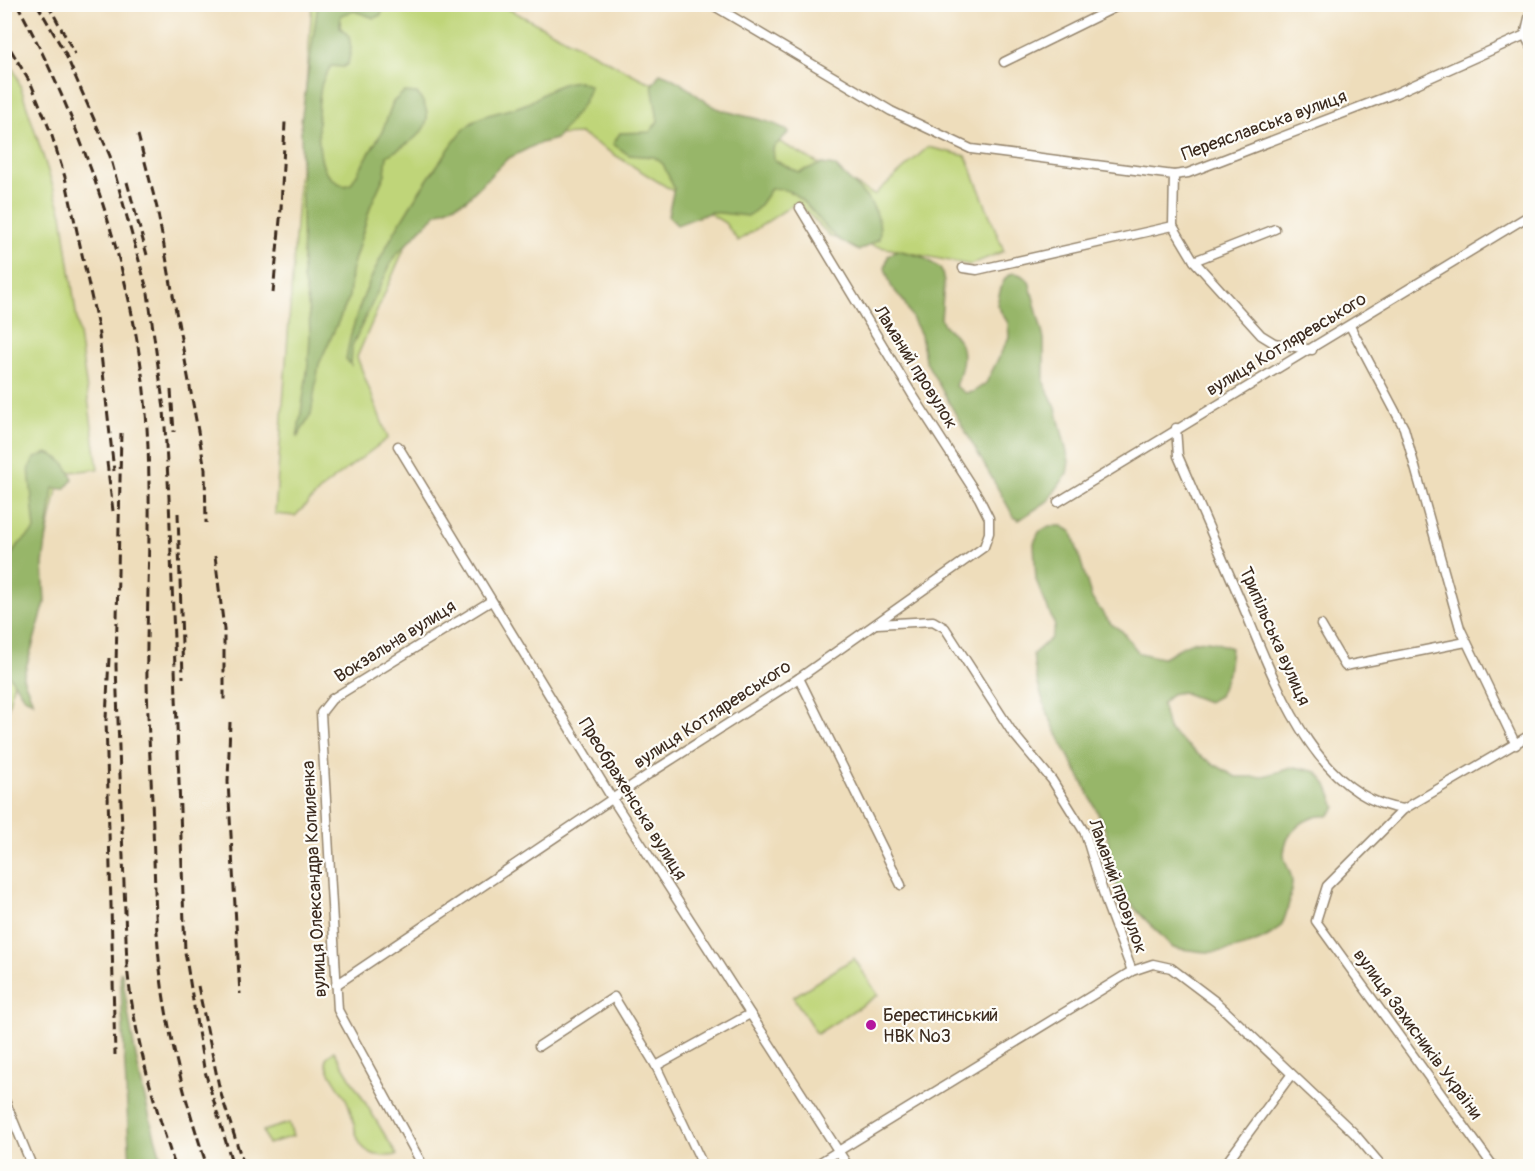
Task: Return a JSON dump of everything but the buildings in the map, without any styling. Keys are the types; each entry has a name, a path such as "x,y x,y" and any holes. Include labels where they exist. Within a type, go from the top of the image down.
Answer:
{"street":[{"name":"Переяславська вулиця","path":"711,4 811,61 891,111 971,149 1173,175 1188,173 1396,93 1525,35"},
{"path":"1004,62 1122,4"},
{"path":"1530,14 1525,35 1530,45"},
{"path":"1173,175 1173,226 1194,261 1261,335 1274,343 1312,350"},
{"name":"Ламаний провулок","path":"800,208 912,394 979,498 989,518 989,533 984,547"},
{"name":"вулиця Котляревського","path":"1058,502 1176,428 1350,327 1530,215"},
{"path":"963,268 976,270 1173,226"},
{"path":"1194,261 1275,228"},
{"path":"1350,327 1404,428 1466,642 1516,745"},
{"name":"Трипільська вулиця","path":"1176,428 1178,456 1289,713 1325,763 1347,782 1369,799 1386,807 1404,809"},
{"name":"Преображенська вулиця","path":"398,446 613,800 848,1167"},
{"name":"вулиця Котляревського","path":"336,985 799,678 984,547"},
{"name":"Вокзальна вулиця","path":"321,713 332,699 491,601"},
{"name":"Ламаний провулок","path":"877,624 933,621 945,628 1012,732 1052,780 1085,833 1107,904 1132,970 1153,964 1171,968 1216,1002 1354,1132 1382,1167"},
{"path":"1321,626 1345,666 1466,642"},
{"path":"799,678 901,885"},
{"name":"вулиця Олександра Копиленка","path":"321,713 338,1010 423,1167"},
{"path":"1404,809 1530,735"},
{"name":"вулиця Захисників України","path":"1404,809 1327,886 1316,921 1493,1167"},
{"path":"814,1167 1132,970"},
{"path":"539,1046 614,998 656,1066 702,1163"},
{"path":"656,1066 750,1014"},
{"path":"1224,1167 1292,1075"},
{"path":"4,1098 32,1167"}],"green space":[{"path":"318,4 385,5 381,15 374,18 354,11 341,15 340,27 349,36 351,49 348,64 343,67 331,66 322,84 319,106 320,155 330,177 345,186 351,184 382,132 393,102 404,92 417,93 427,115 422,131 407,144 387,156 385,174 371,205 351,271 349,298 319,364 311,414 297,438 310,339 310,319 303,279 301,122"},
{"path":"312,5 501,5 640,78 764,133 874,195 928,147 966,156 1004,251 970,265 831,237 797,202 738,241 725,223 581,134 527,136 414,226 357,357 388,438 326,485 295,516 275,514"},
{"path":"5,55 17,76 62,214 98,469 61,473 5,721"},
{"path":"660,73 675,80 717,108 772,123 789,132 773,148 774,160 798,172 822,164 835,166 874,207 880,227 879,239 859,251 830,232 799,198 781,189 771,189 757,209 748,216 711,212 677,225 668,216 674,188 663,164 654,157 629,155 613,144 620,133 650,132 658,121 652,85"},
{"path":"579,81 590,86 588,94 556,139 537,144 507,159 466,200 437,213 394,257 352,346 351,365 346,359 360,307 370,281 409,207 457,137 477,120 523,105 559,85"},
{"path":"897,250 923,257 941,269 944,282 941,319 955,335 962,349 962,362 955,386 965,393 973,392 986,383 1009,337 1008,323 997,305 1005,279 1014,273 1029,281 1044,339 1044,383 1056,408 1069,461 1067,474 1048,501 1019,520 1014,517 925,360 921,335 904,302 891,286 885,268 888,256"},
{"path":"47,453 57,457 63,463 73,479 65,489 53,488 43,564 45,603 23,678 33,702 23,696 5,669 4,567 17,546 35,530 29,468 35,458"},
{"path":"1049,526 1062,526 1072,532 1092,599 1111,624 1122,631 1139,653 1162,658 1195,641 1210,641 1231,648 1228,673 1219,696 1208,702 1182,692 1171,694 1162,704 1168,729 1200,756 1236,777 1260,777 1295,767 1317,772 1327,785 1336,807 1328,816 1313,818 1299,826 1293,831 1285,845 1284,857 1292,879 1290,899 1282,924 1269,936 1238,948 1210,952 1173,948 1132,906 1115,882 1105,830 1052,723 1037,678 1033,654 1051,638 1055,626 1036,580 1034,543 1039,532"},
{"path":"854,958 878,995 817,1034 793,997"},
{"path":"120,972 122,972 144,1094 164,1166 130,1165"},
{"path":"334,1051 397,1155 382,1156 371,1153 359,1141 347,1101 326,1063 326,1058"},
{"path":"289,1123 293,1136 268,1144 263,1131"}],"railway":[{"path":"17,4 58,87 94,177 121,268 140,359 149,466 147,685 158,945 171,1037 187,1102 207,1166"},
{"path":"37,4 65,53 110,156 148,293 164,409 169,498 185,952 204,1068 233,1166"},
{"path":"48,4 75,54"},
{"path":"4,38 32,86 51,133 65,177 98,327 114,471"},
{"path":"273,293 281,209 285,122"},
{"path":"138,135 157,208 205,469 206,523"},
{"path":"127,182 147,255"},
{"path":"171,390 174,432"},
{"path":"121,433 116,666 127,966 134,1018 145,1068 175,1166"},
{"path":"107,462 113,511"},
{"path":"178,513 183,678"},
{"path":"215,556 224,629 224,701"},
{"path":"109,658 106,719 115,1055"},
{"path":"230,722 228,782 240,994"},
{"path":"198,986 220,1091 244,1166"}],"place":[{"name":"Берестинський НВК №3","path":"871,1025"}]}
